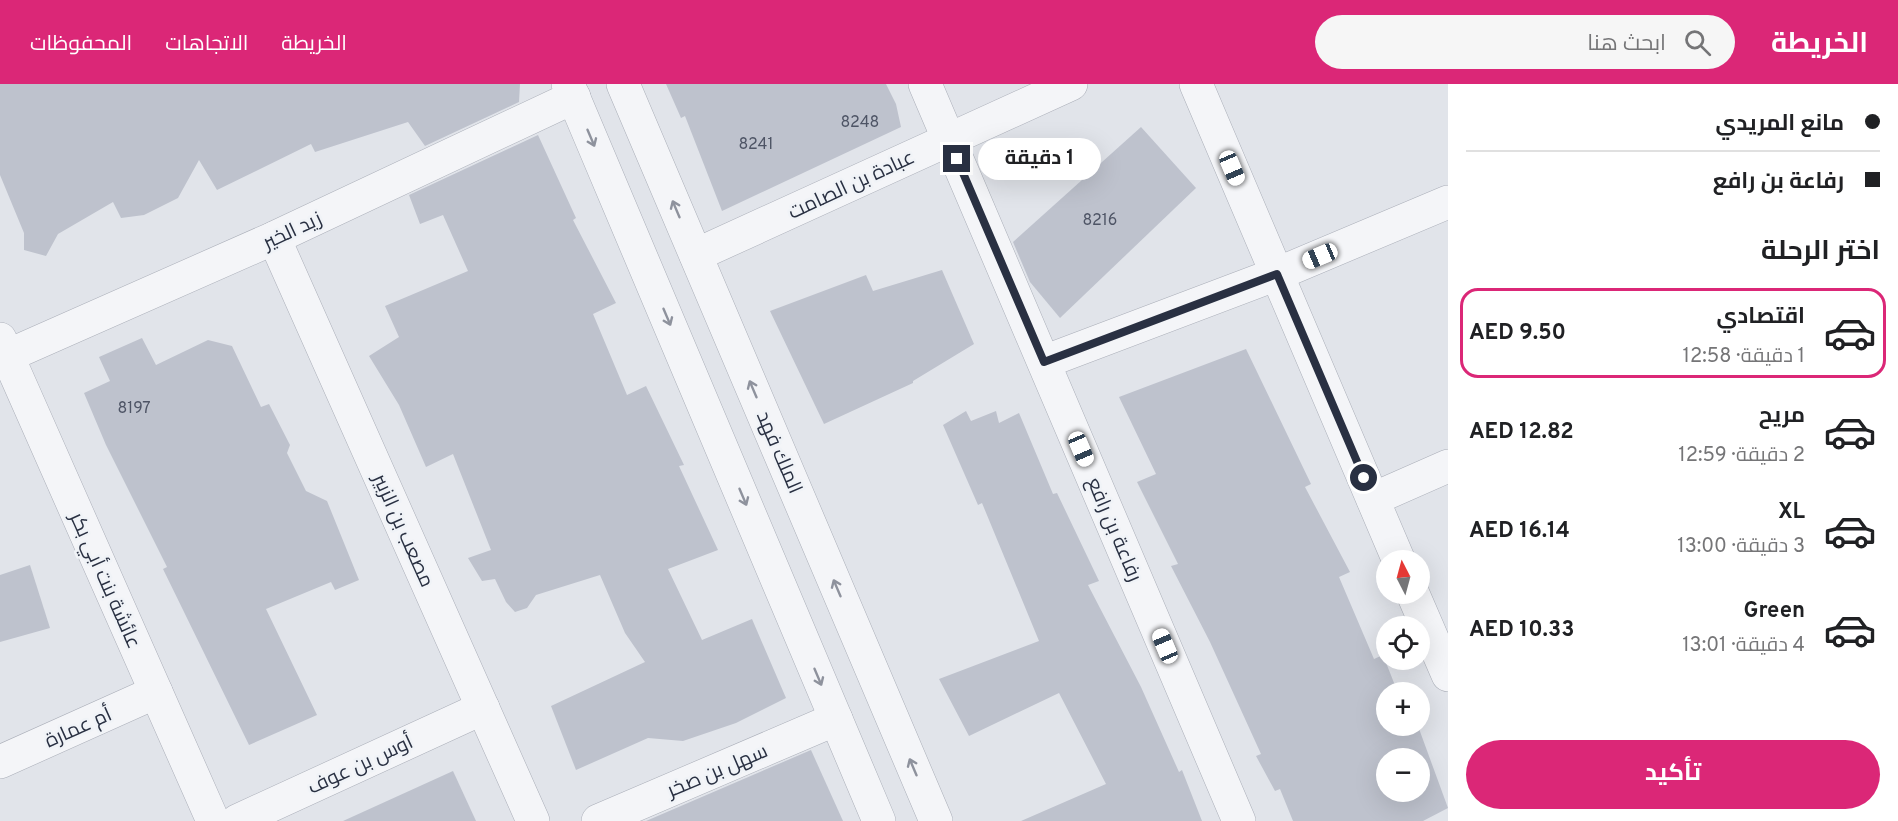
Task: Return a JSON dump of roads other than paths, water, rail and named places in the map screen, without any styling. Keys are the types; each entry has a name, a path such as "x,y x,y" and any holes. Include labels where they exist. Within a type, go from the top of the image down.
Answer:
{"street":[{"name":"الملك فهد","path":"623,84 936,821"},
{"name":"رفاعة بن رافع","path":"925,84 1239,821"},
{"name":"عبادة بن الصامت","path":"696,255 1071,84"},
{"path":"1196,84 1394,550"},
{"path":"571,91 879,821"},
{"name":"زيد الخير","path":"4,348 274,238 571,91"},
{"path":"1044,362 1277,274 1448,202"},
{"name":"مصعب بن الزبير","path":"274,238 533,821"},
{"name":"عائشة بنت أبي بكر","path":"4,348 213,821"},
{"path":"1373,498 1448,466"},
{"path":"1417,604 1448,675"},
{"name":"أم عمارة","path":"0,762 156,692"},
{"name":"أوس بن عوف","path":"237,821 483,708"},
{"name":"سهل بن صخر","path":"598,821 836,719"}]}
